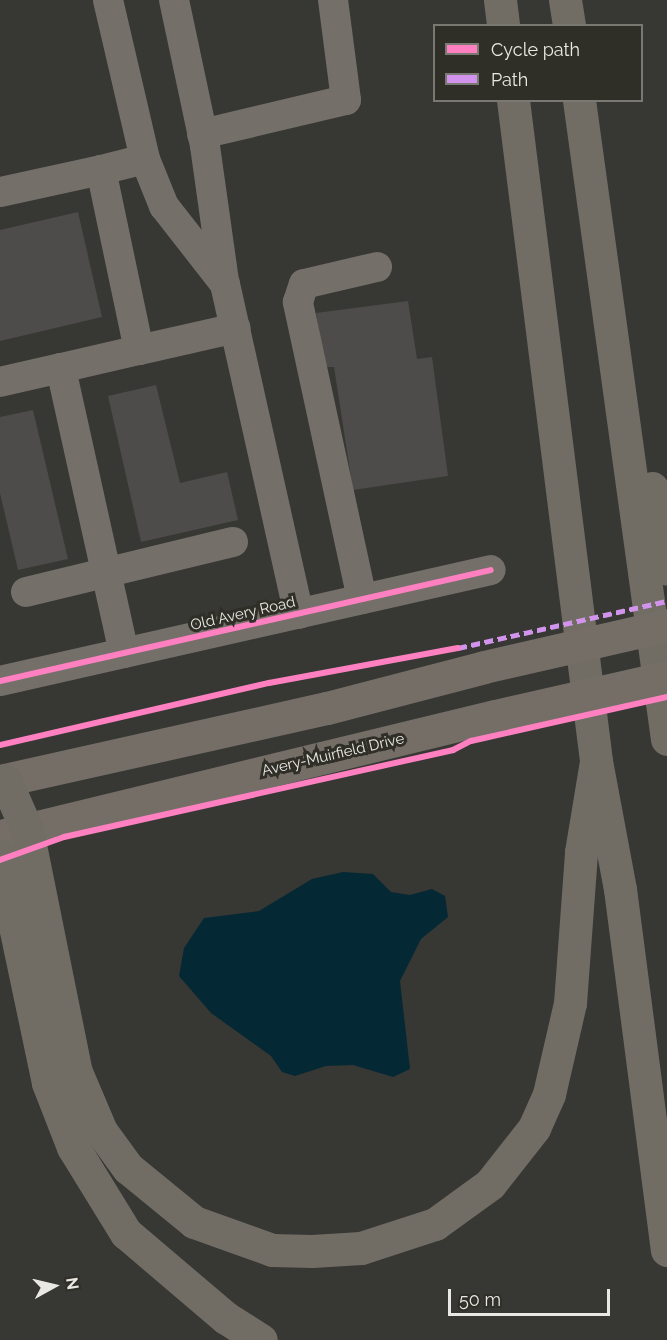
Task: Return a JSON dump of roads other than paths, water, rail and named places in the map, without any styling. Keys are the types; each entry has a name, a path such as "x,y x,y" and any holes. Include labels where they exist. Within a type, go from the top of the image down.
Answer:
{"highway":[{"path":"500,0 503,24"},
{"path":"565,0 569,24"},
{"path":"513,102 596,761 620,890 667,1250"},
{"path":"579,102 667,739"},
{"path":"587,162 667,569"},
{"path":"2,780 9,827 76,1072 101,1131 128,1168 194,1222 232,1238 272,1250 361,1248 435,1224 461,1208 514,1158 534,1128 549,1094 570,1003 580,852 596,761"},
{"path":"0,855 48,1083 73,1147 126,1233 226,1318 261,1340"}],"main road":[{"path":"2,780 327,708 484,667 667,625"},
{"name":"Avery-Muirfield Drive","path":"9,827 667,677"}],"street":[{"path":"108,0 145,159 164,206 225,284"},
{"path":"174,0 202,134 225,284 299,614"},
{"path":"202,134 346,100 333,0"},
{"path":"0,192 145,159"},
{"path":"101,170 140,350"},
{"path":"362,599 298,302 304,284 377,267"},
{"path":"0,382 236,328"},
{"path":"61,368 124,653"},
{"path":"26,592 233,542"},
{"name":"Old Avery Road","path":"0,681 491,570"}],"water":[{"path":"343,872 373,874 391,892 410,895 432,889 445,896 448,917 421,939 400,981 410,1069 393,1077 353,1065 326,1066 295,1076 282,1072 271,1056 211,1013 179,976 184,948 204,918 259,911 312,879"}]}
